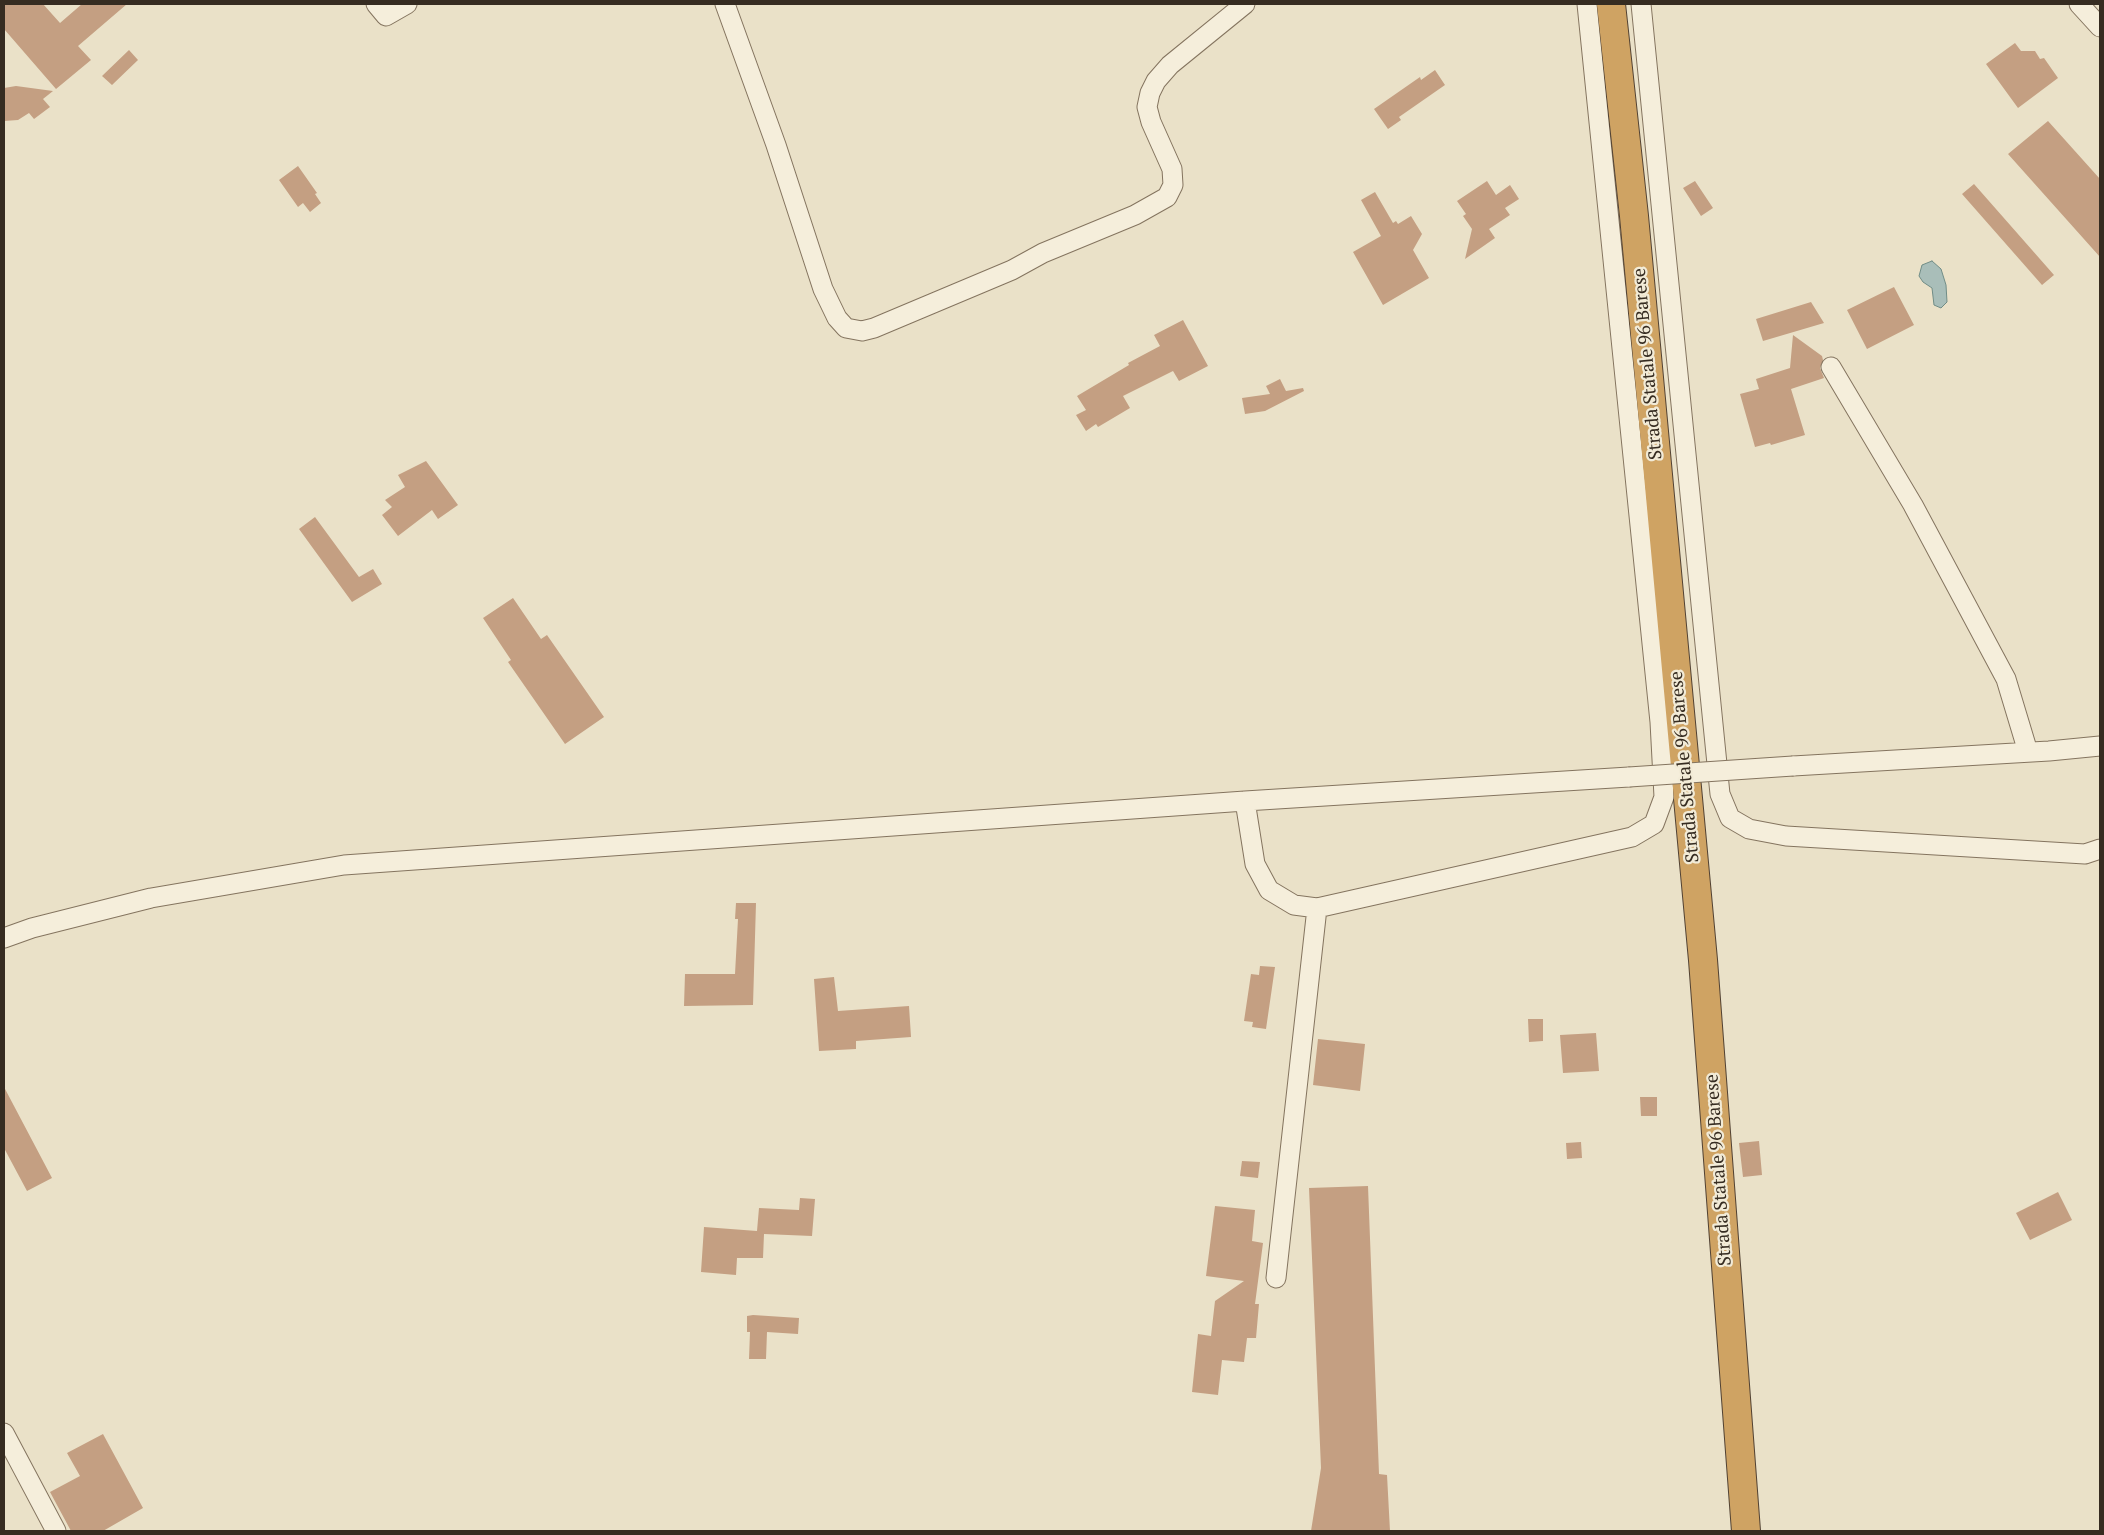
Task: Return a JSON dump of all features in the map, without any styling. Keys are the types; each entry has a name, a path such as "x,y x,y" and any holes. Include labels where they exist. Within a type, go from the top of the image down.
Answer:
{"highway":[{"name":"Strada Statale 96 Barese","path":"1611,4 1635,226 1704,960 1746,1531"}],"street":[{"path":"376,4 386,16 407,4"},
{"path":"726,4 776,145 823,289 837,318 846,328 862,331 874,328 1012,270 1043,253 1135,215 1168,197 1173,185 1172,169 1151,122 1147,107 1150,93 1156,81 1170,65 1245,4"},
{"path":"1245,801 1255,864 1269,890 1294,905 1317,908 1632,837 1654,824 1664,796 1660,722 1587,4"},
{"path":"1641,4 1720,794 1730,818 1749,829 1786,836 2085,854 2100,849"},
{"path":"2079,4 2100,27"},
{"path":"1831,368 1913,505 2006,679 2028,752"},
{"path":"4,938 32,928 151,898 344,865 1245,801 2100,746"},
{"path":"1276,1278 1317,908"},
{"path":"4,1433 56,1531"}],"water":[{"path":"1932,261 1941,269 1946,285 1947,302 1941,308 1934,305 1932,288 1923,282 1919,276 1922,265"}],"building":[{"path":"4,4 43,4 60,23 82,4 127,4 78,46 91,60 56,89 4,29"},
{"path":"2015,43 2021,51 2035,51 2040,59 2044,58 2058,78 2018,108 1986,64"},
{"path":"129,50 138,60 112,85 102,76"},
{"path":"1435,70 1445,85 1399,117 1401,120 1388,129 1374,109 1420,77 1421,80"},
{"path":"16,86 53,91 43,99 50,107 34,119 29,113 18,120 4,121 4,88"},
{"path":"2048,121 2100,179 2100,257 2008,154"},
{"path":"298,166 317,193 315,194 321,203 310,212 303,203 298,207 279,180"},
{"path":"1487,181 1496,195 1510,185 1519,199 1505,208 1510,215 1489,229 1495,238 1465,259 1472,229 1463,216 1466,214 1457,201"},
{"path":"1695,181 1713,208 1701,216 1683,188"},
{"path":"1974,184 2054,275 2042,285 1962,194"},
{"path":"1375,192 1393,223 1396,221 1398,224 1411,216 1422,234 1413,250 1429,278 1383,305 1353,252 1381,236 1361,200"},
{"path":"1894,287 1914,325 1867,349 1847,310"},
{"path":"1811,302 1824,323 1763,341 1756,319"},
{"path":"1183,320 1208,366 1179,381 1173,371 1123,396 1130,408 1098,427 1096,424 1086,431 1076,415 1086,410 1077,396 1129,365 1128,363 1160,346 1154,335"},
{"path":"1793,335 1822,356 1823,360 1820,368 1824,378 1791,389 1805,435 1771,445 1770,443 1755,447 1740,394 1759,389 1756,379 1790,368"},
{"path":"1280,379 1286,391 1303,388 1304,391 1265,411 1245,414 1242,398 1270,394 1266,386"},
{"path":"426,461 458,505 438,519 432,510 398,536 382,515 392,507 385,500 405,487 398,475"},
{"path":"315,517 359,577 373,569 382,584 352,602 299,529"},
{"path":"513,598 541,639 547,635 604,717 565,744 508,662 511,660 483,618"},
{"path":"736,903 756,903 753,1005 684,1006 685,974 735,974 738,919 735,919"},
{"path":"1260,966 1275,967 1266,1029 1252,1027 1253,1022 1244,1021 1251,974 1259,975"},
{"path":"834,977 838,1011 909,1006 911,1037 856,1041 856,1049 819,1051 814,979"},
{"path":"1528,1019 1543,1019 1543,1041 1529,1042"},
{"path":"1596,1033 1599,1071 1563,1073 1560,1035"},
{"path":"1318,1039 1365,1044 1360,1091 1313,1085"},
{"path":"4,1087 52,1178 27,1191 4,1148"},
{"path":"1640,1097 1657,1097 1657,1116 1641,1116"},
{"path":"1759,1141 1762,1175 1743,1177 1739,1143"},
{"path":"1581,1142 1582,1158 1567,1159 1566,1143"},
{"path":"1242,1161 1260,1162 1258,1178 1240,1176"},
{"path":"1368,1186 1379,1474 1387,1475 1390,1531 1311,1531 1321,1468 1309,1188"},
{"path":"2058,1192 2072,1220 2030,1240 2016,1213"},
{"path":"800,1198 815,1199 812,1236 764,1234 763,1258 737,1258 736,1275 701,1272 704,1227 757,1231 759,1208 799,1210"},
{"path":"1215,1206 1255,1210 1252,1241 1263,1243 1255,1304 1259,1304 1256,1338 1247,1338 1244,1362 1222,1360 1218,1395 1192,1392 1198,1334 1211,1336 1215,1301 1244,1281 1206,1276"},
{"path":"747,1316 799,1318 798,1334 767,1332 766,1359 749,1359 750,1332 747,1332"},
{"path":"103,1434 143,1508 103,1531 71,1531 50,1492 80,1476 67,1453"}]}
